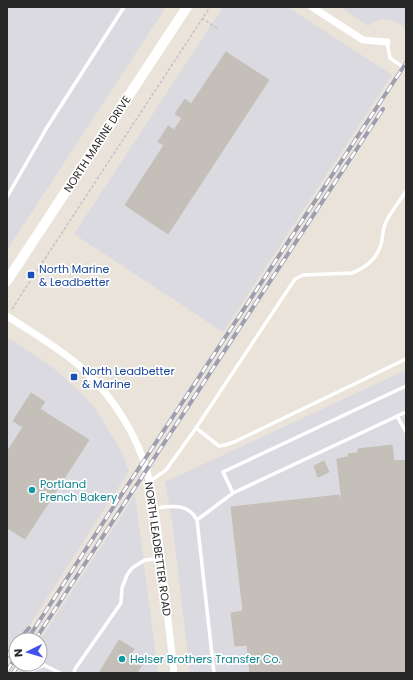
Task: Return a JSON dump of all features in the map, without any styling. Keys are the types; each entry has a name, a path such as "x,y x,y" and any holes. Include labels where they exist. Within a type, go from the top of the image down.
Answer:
{"main road":[{"name":"NORTH MARINE DRIVE","path":"7,281 187,7"}],"street":[{"path":"312,7 363,40 387,42"},
{"name":"NORTH LEADBETTER ROAD","path":"7,316 84,369 99,385 132,434 150,482 155,508 174,673"}],"lane":[{"path":"7,196 46,129 124,7"},
{"path":"387,42 390,58 406,69"},
{"path":"150,482 166,470 196,428 295,279 303,275 352,273 371,264 378,254 386,221 406,191"},
{"path":"196,428 219,446 225,445 406,359"},
{"path":"233,493 223,472 406,386"},
{"path":"198,520 233,493 406,412"},
{"path":"397,416 406,432"},
{"path":"155,508 176,506 184,507 191,511 198,520 214,673"},
{"path":"74,673 75,669 121,603 122,588 127,575 132,568 145,560 161,558"},
{"path":"27,673 44,665 60,673"}],"path":[{"path":"7,316 210,7"},
{"path":"202,18 218,29"}],"shaded area":[{"path":"7,7 166,7 7,250"},
{"path":"223,7 288,7 392,75 223,332 74,234"},
{"path":"340,7 406,7 406,30 400,24 392,20 383,19 375,21 368,26"},
{"path":"7,337 51,366 94,407 120,449 129,471 25,632 8,632 7,660"},
{"path":"406,370 406,673 190,673 172,520 165,482"},
{"path":"135,495 158,673 18,673 48,672 48,632 45,632"}],"building":[{"path":"226,52 269,80 168,234 125,205 164,145 158,142 168,126 174,130 182,118 175,114 185,99 191,104"},
{"name":"Portland French Bakery","path":"31,393 45,402 40,409 89,440 25,539 7,528 7,452 23,427 13,421"},
{"path":"392,445 394,461 406,460 406,673 250,673 247,645 235,646 231,613 243,611 231,507 339,495 342,502 337,459 348,457 348,454 358,453 358,449"},
{"path":"324,461 329,472 318,477 314,466"},
{"name":"Helser Brothers Transfer Co.","path":"119,640 134,649 130,655 143,663 137,673 99,673"}],"railway":[{"path":"32,632 406,63"},
{"path":"40,632 383,109"},
{"path":"26,632 29,628"}],"place":[{"name":"North Marine & Leadbetter","path":"31,275"},
{"name":"North Leadbetter & Marine","path":"74,377"},
{"name":"Portland French Bakery","path":"32,490"},
{"name":"Helser Brothers Transfer Co.","path":"122,659"}]}
